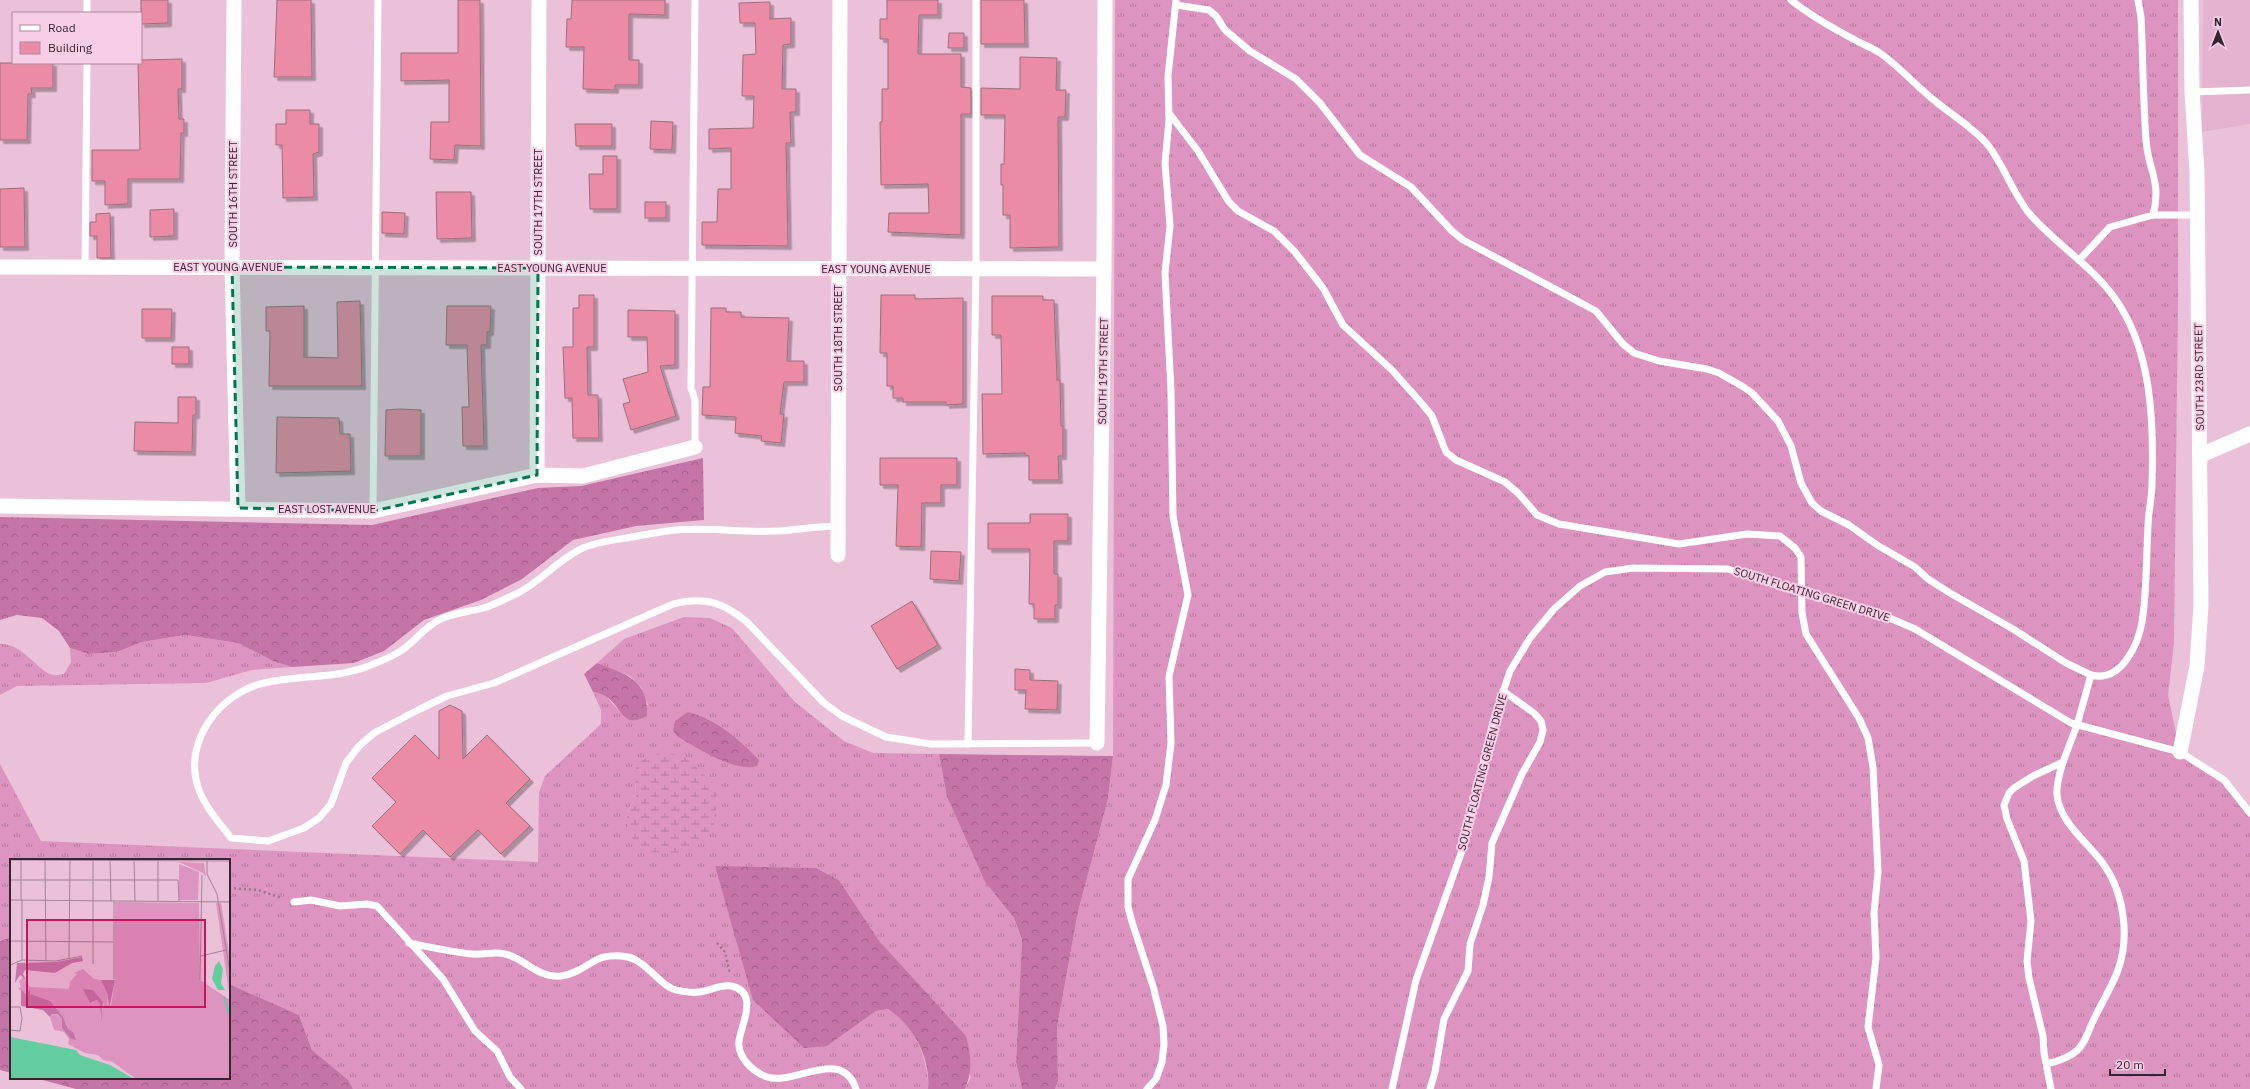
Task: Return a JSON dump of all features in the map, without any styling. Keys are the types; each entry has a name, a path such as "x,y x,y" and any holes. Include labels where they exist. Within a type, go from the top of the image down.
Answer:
{"street":[{"name":"SOUTH 16TH STREET","path":"234,0 232,267 238,508"},
{"name":"SOUTH 17TH STREET","path":"537,476 539,0"},
{"name":"SOUTH 18TH STREET","path":"838,555 840,0"},
{"name":"SOUTH 19TH STREET","path":"1097,743 1104,269 1105,0"},
{"name":"SOUTH 23RD STREET","path":"2180,752 2197,666 2200,606 2201,455 2198,417 2198,215 2192,92 2191,0"},
{"name":"EAST YOUNG AVENUE","path":"0,267 538,268 692,270 1104,269"},
{"path":"2201,455 2250,434"},
{"name":"EAST LOST AVENUE","path":"0,506 373,511 537,476 583,476 695,447"}],"lane":[{"path":"87,0 87,12"},
{"path":"373,511 378,0"},
{"path":"695,0 691,388 695,400 695,447"},
{"path":"968,744 976,269 976,0"},
{"path":"1147,1089 1156,1079 1162,1062 1164,1044 1163,1026 1153,986 1128,907 1128,879 1155,820 1166,785 1171,743 1169,676 1188,595 1187,583 1176,543 1172,495 1171,391 1165,273 1170,226 1165,163 1169,113 1168,76 1176,3 1209,10 1216,16 1225,30 1250,51 1296,79 1320,103 1360,155 1411,187 1452,232 1463,240 1596,311 1624,344 1634,352 1646,358 1691,365 1719,373 1752,393 1778,421 1785,432 1791,446 1801,484 1812,503 1821,511 1849,525 1876,545 1915,567 1928,579 1956,597 2013,629 2066,663 2091,675 2102,675 2121,667 2128,659 2141,630 2144,604 2152,470 2149,387 2143,359 2127,316 2099,278 2051,237 2028,212 2014,192 1990,148 1971,127 1935,102 1879,52 1820,20 1790,0"},
{"path":"2138,0 2141,17 2146,142 2157,189 2157,201 2153,216"},
{"path":"85,267 87,64"},
{"path":"2192,92 2250,90"},
{"path":"1169,113 1198,151 1229,202 1238,211 1274,231 1295,252 1323,288 1343,324 1392,370 1423,405 1434,421 1446,452 1456,460 1505,482 1518,493 1537,515 1564,525 1680,544 1747,534 1780,536 1788,541 1801,557 1802,614 1806,634 1859,718 1868,738 1873,767 1878,872 1874,913 1876,958 1868,1027 1879,1065 1876,1089"},
{"path":"2079,260 2110,227 2153,216 2198,215"},
{"path":"838,526 807,527 778,531 675,530 602,542 584,547 566,557 546,575 518,593 486,607 439,620 425,629 404,648 378,663 356,671 328,677 264,683 244,690 229,699 210,719 198,744 194,767 198,788 206,806 231,838 268,841 304,828 319,818 331,804 346,764 359,746 374,733 447,696 494,683 673,604 689,600 708,600 723,605 734,612 747,622 823,702 842,716 866,729 886,737 910,742 968,744 1097,743"},
{"name":"SOUTH FLOATING GREEN DRIVE","path":"1392,1089 1416,980 1464,845 1493,722 1503,691 1514,665 1530,638 1554,609 1580,586 1605,572 1633,568 1673,567 1728,569 1801,592 1878,613 1915,629 2077,725 2180,752 2224,780 2250,813"},
{"path":"2047,1064 2070,1056 2086,1041 2094,1018 2119,968 2124,937 2120,903 2114,883 2105,866 2075,832 2064,815 2057,796 2062,762 2077,725 2091,675"},
{"path":"1430,1089 1435,1072 1444,1019 1468,971 1470,944 1483,905 1490,877 1492,843 1522,774 1540,742 1542,730 1541,721 1534,713 1503,691"},
{"path":"2051,1089 2044,1053 2043,1036 2029,978 2027,961 2031,921 2024,861 2007,819 2004,805 2014,788 2033,776 2062,762"},
{"path":"294,902 311,900 340,906 367,904 378,906 409,943 443,979 476,1031 497,1051 510,1077 521,1089"},
{"path":"409,943 472,954 506,954 543,974 560,976 577,971 609,954 630,958 657,975 667,986 679,991 699,992 716,987 731,986 742,992 747,1003 746,1016 738,1042 741,1055 757,1072 768,1077 783,1078 825,1068 836,1069 846,1074 856,1089"}],"path":[{"path":"230,888 258,890 294,902"},
{"path":"718,943 728,959 731,986"}],"highlighted area":[{"path":"232,267 538,268 537,475 373,511 238,508"}],"shaded area":[{"path":"2203,0 2250,0 2250,124 2202,132"}],"green space":[{"path":"1115,0 2178,0 2178,302 2174,643 2168,695 2180,752 2224,780 2250,813 2250,1089 1055,1089 1058,1081 1057,1027 1078,912 1108,799 1113,756"},
{"path":"703,458 704,520 636,526 573,540 522,579 481,600 424,620 384,651 354,663 292,667 275,662 238,643 185,635 142,642 117,652 88,654 70,648 59,631 42,618 17,615 0,620 0,517 372,525 538,488 581,486"},
{"path":"684,617 710,618 732,628 795,702 844,741 873,753 939,754 947,797 985,882 1014,918 1022,940 1016,1062 1022,1089 965,1089 971,1077 916,983 880,942 839,880 816,868 715,867 827,1046 876,1011 888,1009 907,1024 917,1041 925,1061 928,1089 353,1089 347,1080 312,1050 299,1015 230,984 230,859 10,859 10,937 0,941 0,764 41,841 538,862 539,792 545,776 601,724 601,710 593,692 606,696 626,719 648,705 641,687 630,676 597,663 624,639","holes":["635,773 648,852 627,812 636,797"]},
{"path":"185,635 238,643 275,662 292,667 252,670 206,683 17,686 0,695 0,644 9,645 16,648 42,669 48,673 56,675 64,674 71,662 70,648 88,654 117,652 142,642"},
{"path":"597,663 626,675 640,686 647,704 647,716 638,720 627,718 611,700 604,695 593,692 584,674"},
{"path":"688,712 698,715 718,725 736,738 759,760 757,766 738,766 728,763 706,753 678,737 673,731 675,721"},
{"path":"664,752 685,757 713,783 717,799 714,824 701,843 679,853 648,852 634,842 627,827 627,812 636,797 635,773 638,763 644,759"},
{"path":"939,754 1113,756 1108,799 1078,912 1057,1027 1058,1081 1055,1089 1022,1089 1016,1062 1022,940 1014,918 985,882 947,797"},
{"path":"715,866 816,868 839,880 880,942 966,1036 969,1049 970,1069 968,1082 965,1089 928,1089 927,1066 918,1043 905,1024 888,1009 876,1011 827,1046 804,1048 753,1000"},
{"path":"10,937 10,1073 0,1070 0,941"},
{"path":"230,984 299,1015 312,1050 348,1080 353,1089 76,1089 39,1079 230,1079"}],"building":[{"path":"141,0 168,0 168,23 142,24"},
{"path":"277,0 311,0 312,77 274,77"},
{"path":"458,0 480,0 481,146 455,145 454,160 430,159 431,122 449,122 449,80 401,81 401,53 458,53"},
{"path":"572,0 665,0 665,15 629,14 629,60 639,60 639,85 615,85 615,90 583,89 584,47 566,47 567,19 571,19"},
{"path":"887,0 938,0 938,15 919,15 918,54 961,54 961,87 971,88 971,114 961,114 961,235 888,232 889,213 929,213 928,184 881,185 880,122 882,122 882,89 888,89 888,39 880,39 880,19 887,19"},
{"path":"981,0 1024,0 1025,44 981,44"},
{"path":"770,2 770,19 791,18 791,44 783,45 782,89 796,89 796,112 790,112 791,143 786,143 788,246 702,245 702,222 717,222 718,189 731,189 731,148 709,149 709,129 753,128 754,96 742,96 743,55 756,54 755,23 740,23 739,3"},
{"path":"949,33 964,33 964,48 948,48"},
{"path":"1020,57 1057,58 1056,90 1066,90 1065,117 1058,117 1059,247 1010,248 1010,215 1003,215 1003,185 1001,185 1001,164 1004,164 1005,115 981,115 981,88 1020,89"},
{"path":"182,59 182,89 178,89 179,119 184,119 184,133 181,133 180,179 128,179 128,204 105,205 105,181 92,181 92,150 140,150 138,64 142,64 142,60"},
{"path":"0,63 53,64 53,88 31,88 32,94 28,94 27,140 0,140"},
{"path":"286,110 310,110 310,124 319,124 319,152 313,154 314,197 283,198 282,145 276,145 276,124 286,124"},
{"path":"651,121 673,122 672,150 650,149"},
{"path":"575,124 612,124 612,146 576,146"},
{"path":"603,156 617,156 617,209 590,209 589,174 603,174"},
{"path":"24,188 25,247 0,247 0,189"},
{"path":"436,192 471,192 472,238 437,239"},
{"path":"645,202 666,202 666,218 645,218"},
{"path":"174,209 174,236 150,237 150,210"},
{"path":"382,212 405,213 404,234 382,233"},
{"path":"110,213 111,258 97,258 97,236 90,236 90,222 96,222 96,214"},
{"path":"579,295 594,295 594,347 587,347 588,395 598,395 599,438 573,438 572,398 565,398 563,347 573,347 573,308 579,308"},
{"path":"881,295 915,295 915,299 963,298 963,404 946,405 946,402 903,402 903,398 893,398 893,386 887,386 887,353 880,353"},
{"path":"992,296 1043,296 1043,300 1054,300 1057,380 1060,380 1061,426 1063,426 1063,456 1058,456 1059,480 1029,480 1029,456 1025,455 1025,453 983,454 982,394 1002,394 1001,335 992,335"},
{"path":"360,301 362,386 269,386 270,331 266,331 266,307 304,306 304,357 338,358 337,302"},
{"path":"447,306 491,306 490,332 487,332 487,345 481,345 484,446 463,446 462,407 469,407 467,345 446,345"},
{"path":"711,308 726,308 726,312 741,312 741,317 789,318 787,361 804,361 804,382 784,382 780,414 784,414 781,443 761,441 762,436 735,433 736,417 702,415 703,387 710,387"},
{"path":"142,309 172,309 171,338 142,338"},
{"path":"628,310 675,311 675,365 660,366 676,416 631,430 623,404 630,402 623,379 648,372 647,337 628,337"},
{"path":"172,347 189,347 189,364 172,364"},
{"path":"178,397 196,397 196,415 193,415 192,452 134,451 135,422 178,423"},
{"path":"386,410 421,410 421,456 385,456"},
{"path":"277,417 339,418 340,434 350,434 351,471 276,473"},
{"path":"880,458 957,458 957,485 941,485 941,503 922,503 921,547 896,546 898,485 880,485"},
{"path":"1030,514 1068,514 1068,541 1054,541 1054,574 1058,574 1058,605 1055,605 1055,619 1034,619 1034,604 1029,604 1030,549 988,549 988,523 1030,523"},
{"path":"931,551 961,552 959,581 930,579"},
{"path":"912,601 938,645 897,669 871,626"},
{"path":"1015,669 1030,670 1030,680 1058,681 1057,710 1025,709 1026,690 1015,690"},
{"path":"450,705 462,711 463,759 487,735 530,779 506,803 530,826 501,854 478,830 450,857 423,830 400,854 372,826 396,802 372,778 415,735 439,759 439,711"}]}
